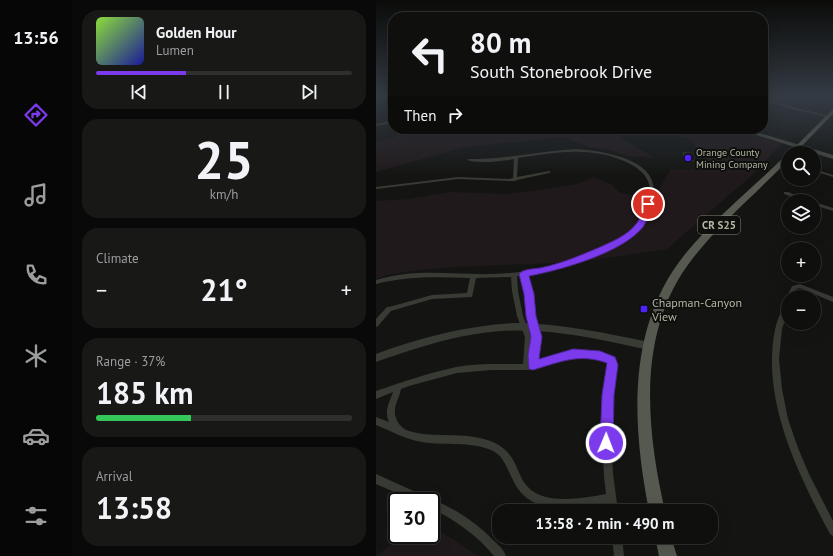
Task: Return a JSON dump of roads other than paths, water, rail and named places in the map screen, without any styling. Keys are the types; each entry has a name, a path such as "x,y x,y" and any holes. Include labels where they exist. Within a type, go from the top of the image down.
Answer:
{"main road":[{"path":"757,134 798,146 821,123"},
{"path":"821,153 833,157"},
{"name":"CR S25","path":"656,504 648,466 645,437 644,389 648,346 654,323 665,295 685,260 781,163"},
{"path":"665,544 668,556"}],"street":[{"path":"376,125 387,123"},
{"path":"376,282 396,277 415,275 514,275 556,267 575,261 627,237 636,230 644,219 651,184 646,173 621,158 595,152 563,151 516,158 484,161 469,160"},
{"path":"515,180 516,158"},
{"path":"376,188 471,177 499,181 515,180 549,172"},
{"path":"821,172 833,176"},
{"path":"821,206 833,210"},
{"path":"524,274 529,294 531,316 537,337 530,366"},
{"path":"514,275 515,291 528,337 530,366"},
{"path":"376,324 389,309 432,297 470,295 473,276"},
{"path":"793,290 794,288 800,286 809,290"},
{"path":"821,295 833,300"},
{"path":"781,321 775,345 777,384 786,423 804,475 833,531"},
{"path":"376,358 402,348 447,336 485,329 524,327 579,333 648,346"},
{"path":"376,395 438,375 473,368 530,366 573,353 600,356 612,360 608,395 606,443 612,504"},
{"path":"398,387 390,409 391,419 398,429"},
{"path":"376,421 412,436 463,439 494,447 506,456 525,491 532,497 541,501 558,504 580,503 611,498"},
{"path":"376,479 406,492"},
{"path":"440,507 468,525 490,543 501,556"},
{"path":"618,544 619,556"}],"place":[{"name":"Orange County Mining Company","path":"688,158"},
{"name":"Chapman-Canyon View","path":"644,309"}]}
